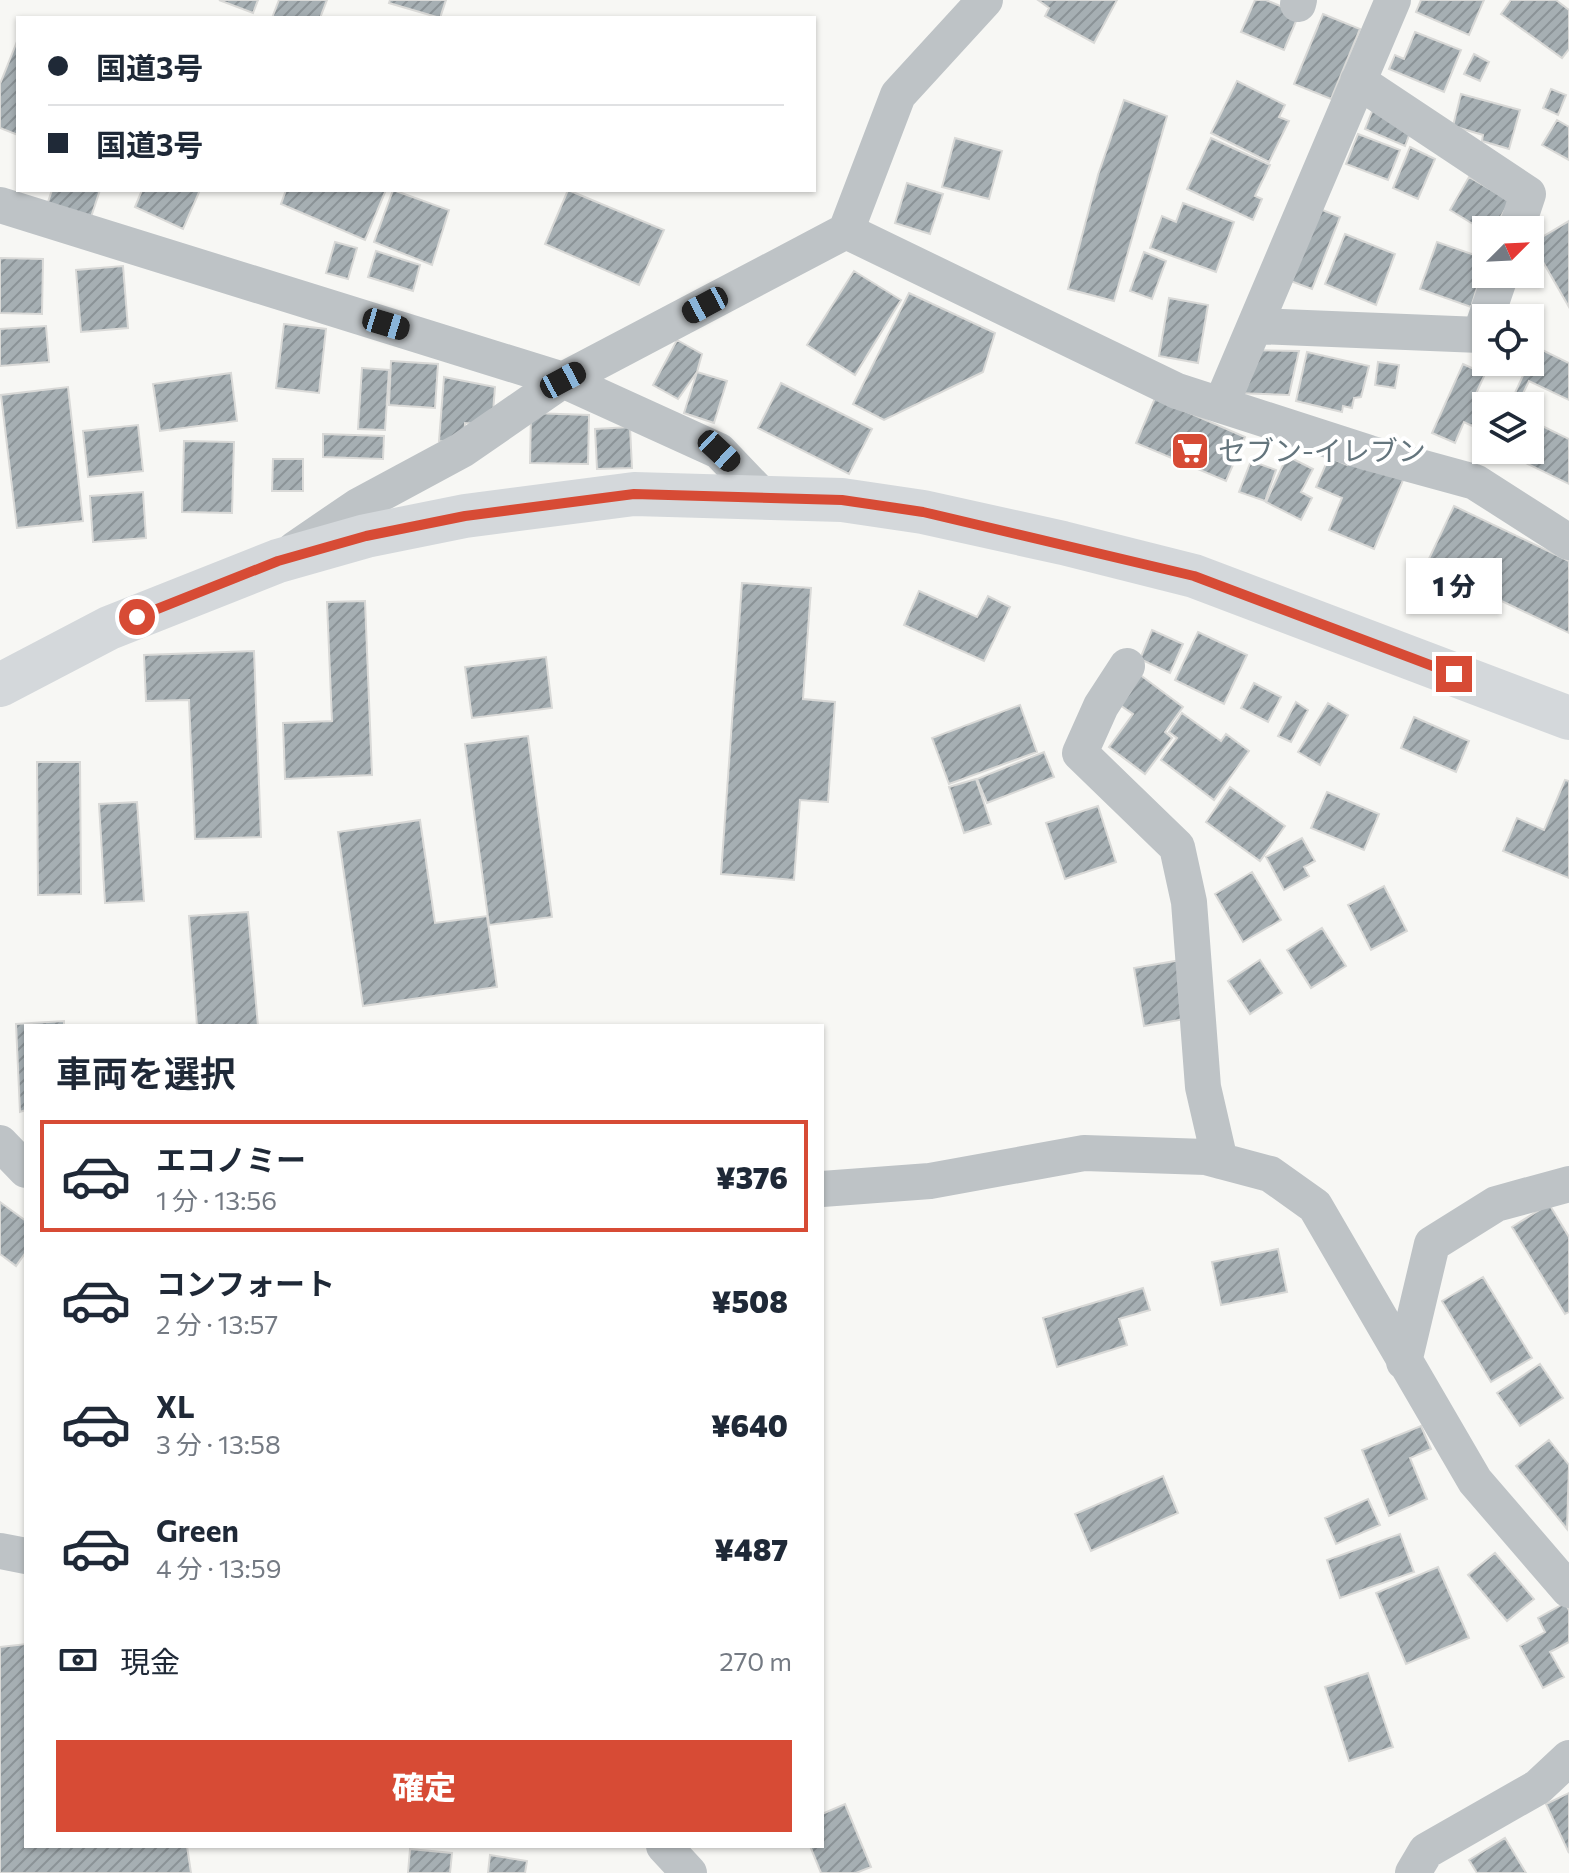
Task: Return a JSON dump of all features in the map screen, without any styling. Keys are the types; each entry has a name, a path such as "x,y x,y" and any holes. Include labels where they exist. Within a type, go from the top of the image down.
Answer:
{"highway":[{"path":"0,685 109,628 278,561 366,536 465,516 619,496 842,500 923,512 1194,576 1569,718"}],"street":[{"path":"278,561 358,506 462,450 563,380 846,231 898,95 985,0"},
{"path":"1221,405 1393,0"},
{"path":"1358,81 1528,194 1521,216"},
{"path":"0,205 563,380 719,451 766,500"},
{"path":"846,231 1177,391 1369,453 1475,482 1569,542"},
{"path":"1255,326 1480,335 1496,288"},
{"path":"1127,666 1101,706 1080,753 1177,847 1189,902 1203,1087 1220,1161"},
{"path":"0,1143 24,1168"},
{"path":"824,1189 930,1181 1084,1153 1206,1157 1270,1174 1315,1206 1475,1481 1569,1590"},
{"path":"1404,1362 1432,1244 1496,1204 1569,1184"},
{"path":"0,1551 24,1556"},
{"path":"1413,1873 1426,1851 1538,1787 1569,1758"},
{"path":"666,1848 689,1873"}],"building":[{"path":"219,0 258,0 253,13"},
{"path":"279,0 327,0 321,16 273,16"},
{"path":"390,0 446,0 441,16 389,3"},
{"path":"1038,0 1117,0 1094,43 1045,16 1049,8"},
{"path":"1255,0 1266,0 1299,14 1284,50 1241,32"},
{"path":"1421,0 1484,0 1469,35 1416,12"},
{"path":"1511,0 1556,0 1569,10 1569,49 1562,58 1501,14"},
{"path":"1323,14 1360,29 1331,99 1294,84"},
{"path":"1415,32 1461,50 1444,92 1389,69 1395,55 1404,59"},
{"path":"16,44 16,134 0,128 0,84"},
{"path":"1474,54 1489,62 1480,81 1464,74"},
{"path":"1237,81 1285,105 1279,117 1289,121 1269,162 1211,133"},
{"path":"1551,89 1566,95 1558,115 1543,108"},
{"path":"1461,94 1520,110 1509,149 1482,141 1483,135 1453,126"},
{"path":"1124,100 1167,116 1114,301 1068,289 1098,175"},
{"path":"1373,109 1413,125 1405,146 1365,129"},
{"path":"1557,120 1569,127 1569,160 1542,145"},
{"path":"1358,134 1400,150 1388,180 1346,164"},
{"path":"955,138 1002,151 989,199 942,187"},
{"path":"1211,138 1270,165 1255,196 1262,199 1253,220 1187,189"},
{"path":"1410,147 1435,159 1418,199 1393,188"},
{"path":"1469,177 1510,201 1501,216 1472,216 1472,223 1450,210"},
{"path":"907,183 943,194 930,234 895,223"},
{"path":"51,192 99,192 89,223 46,208"},
{"path":"141,192 199,192 183,229 135,207"},
{"path":"285,192 385,192 365,240 281,204"},
{"path":"392,192 449,210 432,265 374,242"},
{"path":"567,192 664,230 639,285 545,244"},
{"path":"1183,203 1234,222 1216,272 1150,248 1162,216 1176,222"},
{"path":"1305,203 1340,217 1312,289 1277,276"},
{"path":"1569,221 1569,307 1544,264 1544,236"},
{"path":"1345,234 1395,254 1376,305 1325,284"},
{"path":"335,242 357,248 348,279 326,273"},
{"path":"1437,242 1472,254 1472,288 1477,288 1471,307 1420,289"},
{"path":"376,251 420,265 413,291 368,277"},
{"path":"1144,252 1166,261 1152,299 1130,291"},
{"path":"0,258 43,259 42,314 0,313"},
{"path":"123,266 128,328 81,332 76,270"},
{"path":"854,271 901,300 855,375 807,345"},
{"path":"909,293 995,333 983,372 884,420 853,404"},
{"path":"1169,298 1208,305 1198,363 1159,356"},
{"path":"284,324 326,329 319,393 276,388"},
{"path":"46,326 49,362 0,366 0,329"},
{"path":"677,340 702,354 697,372 678,399 653,385"},
{"path":"1244,350 1299,351 1289,395 1235,393"},
{"path":"1544,351 1569,363 1569,400 1529,381 1524,392 1515,392 1523,376 1544,376"},
{"path":"1307,352 1369,366 1361,397 1354,398 1352,408 1343,406 1342,412 1296,401"},
{"path":"391,361 438,364 435,408 389,405"},
{"path":"1378,362 1399,365 1395,388 1375,385"},
{"path":"1463,364 1472,368 1472,376 1484,376 1477,392 1472,392 1472,426 1464,422 1455,443 1432,433"},
{"path":"362,368 389,370 385,430 358,429"},
{"path":"697,372 727,381 714,423 684,413"},
{"path":"231,373 237,421 160,431 153,384"},
{"path":"444,377 495,387 492,425 465,423 464,443 439,441"},
{"path":"781,383 872,429 849,474 758,428"},
{"path":"68,387 83,521 17,528 1,395"},
{"path":"1155,398 1245,437 1226,481 1136,443"},
{"path":"531,413 589,415 588,464 530,463"},
{"path":"138,425 143,471 88,477 83,431"},
{"path":"630,427 632,468 597,469 595,429"},
{"path":"1544,427 1569,439 1569,484 1528,464 1544,464"},
{"path":"323,434 384,436 383,459 323,457"},
{"path":"184,441 234,442 232,513 182,512"},
{"path":"1353,450 1406,473 1374,549 1329,530 1342,498 1316,487 1329,457 1347,465"},
{"path":"1287,456 1313,469 1301,492 1312,498 1301,520 1266,502"},
{"path":"273,459 303,459 303,491 272,491"},
{"path":"1251,461 1276,470 1265,501 1239,492"},
{"path":"143,492 146,538 93,542 90,496"},
{"path":"1454,506 1569,561 1569,633 1426,565"},
{"path":"742,583 811,588 803,699 835,702 828,802 800,800 794,880 721,874"},
{"path":"919,591 977,617 988,596 1010,607 984,661 904,625"},
{"path":"365,601 372,775 285,779 283,723 332,721 327,602"},
{"path":"1152,630 1183,644 1170,673 1140,659"},
{"path":"1198,632 1247,655 1224,704 1175,680"},
{"path":"254,651 261,837 195,839 189,700 146,701 144,655"},
{"path":"546,657 552,708 472,718 465,667"},
{"path":"1139,674 1183,707 1165,732 1172,738 1145,774 1109,747 1133,714 1117,703"},
{"path":"1254,683 1281,697 1268,722 1241,708"},
{"path":"1296,702 1308,710 1291,742 1278,736"},
{"path":"1328,703 1348,715 1320,765 1298,752"},
{"path":"1020,705 1037,752 949,784 932,738"},
{"path":"1182,713 1221,741 1226,734 1249,751 1214,800 1161,760 1177,738 1169,732"},
{"path":"1414,717 1469,741 1456,772 1401,748"},
{"path":"528,736 552,917 489,925 465,744"},
{"path":"1044,752 1054,777 987,803 977,779"},
{"path":"37,762 80,762 81,894 38,895"},
{"path":"976,779 991,824 964,833 949,787"},
{"path":"1565,780 1569,781 1569,878 1503,851 1517,818 1544,830"},
{"path":"1230,787 1285,826 1260,861 1206,822"},
{"path":"1327,792 1379,814 1364,850 1311,828"},
{"path":"137,802 144,901 105,903 99,804"},
{"path":"1098,806 1116,862 1065,879 1046,823"},
{"path":"420,820 435,923 487,916 497,987 363,1006 338,832"},
{"path":"1302,838 1315,861 1304,867 1309,876 1284,890 1266,857"},
{"path":"1252,872 1281,920 1243,942 1215,894"},
{"path":"1384,886 1407,931 1371,950 1348,905"},
{"path":"248,912 258,1024 197,1024 189,916"},
{"path":"1322,928 1346,966 1311,988 1287,950"},
{"path":"1181,960 1191,1018 1144,1026 1134,968"},
{"path":"1260,960 1282,993 1250,1014 1228,981"},
{"path":"64,1021 64,1024 24,1024 24,1111 20,1112 16,1024"},
{"path":"0,1202 24,1220 24,1255 16,1266 0,1254"},
{"path":"1549,1204 1569,1237 1569,1312 1565,1314 1512,1227"},
{"path":"1278,1249 1287,1292 1221,1305 1212,1262"},
{"path":"1483,1277 1532,1358 1491,1382 1442,1301"},
{"path":"1143,1288 1150,1310 1119,1319 1127,1345 1057,1367 1043,1318"},
{"path":"1540,1364 1563,1398 1520,1426 1497,1393"},
{"path":"1421,1426 1431,1449 1410,1458 1427,1499 1389,1516 1362,1450"},
{"path":"1549,1440 1569,1465 1567,1529 1516,1466"},
{"path":"1163,1476 1178,1513 1091,1551 1075,1514"},
{"path":"1368,1499 1380,1525 1336,1544 1325,1518"},
{"path":"1400,1534 1414,1572 1340,1598 1327,1560"},
{"path":"1495,1553 1534,1599 1507,1621 1468,1575"},
{"path":"1438,1567 1469,1638 1406,1664 1376,1593"},
{"path":"1565,1603 1569,1610 1569,1642 1550,1652 1564,1677 1543,1688 1520,1646 1545,1632 1538,1618"},
{"path":"24,1644 24,1848 187,1848 191,1873 0,1873 0,1647"},
{"path":"1368,1673 1393,1747 1349,1761 1325,1687"},
{"path":"1569,1793 1569,1853 1546,1804"},
{"path":"845,1804 871,1867 856,1873 821,1873 811,1848 824,1848 824,1813"},
{"path":"1505,1838 1526,1873 1477,1873 1469,1860"},
{"path":"410,1849 452,1853 450,1873 408,1873"},
{"path":"490,1855 527,1861 525,1873 488,1873"}],"place":[{"name":"セブン-イレブン","path":"1190,451"}],"route":[{"path":"137,617 278,561 366,536 465,516 634,494 842,500 923,512 1071,544 1194,576 1454,674"}]}
